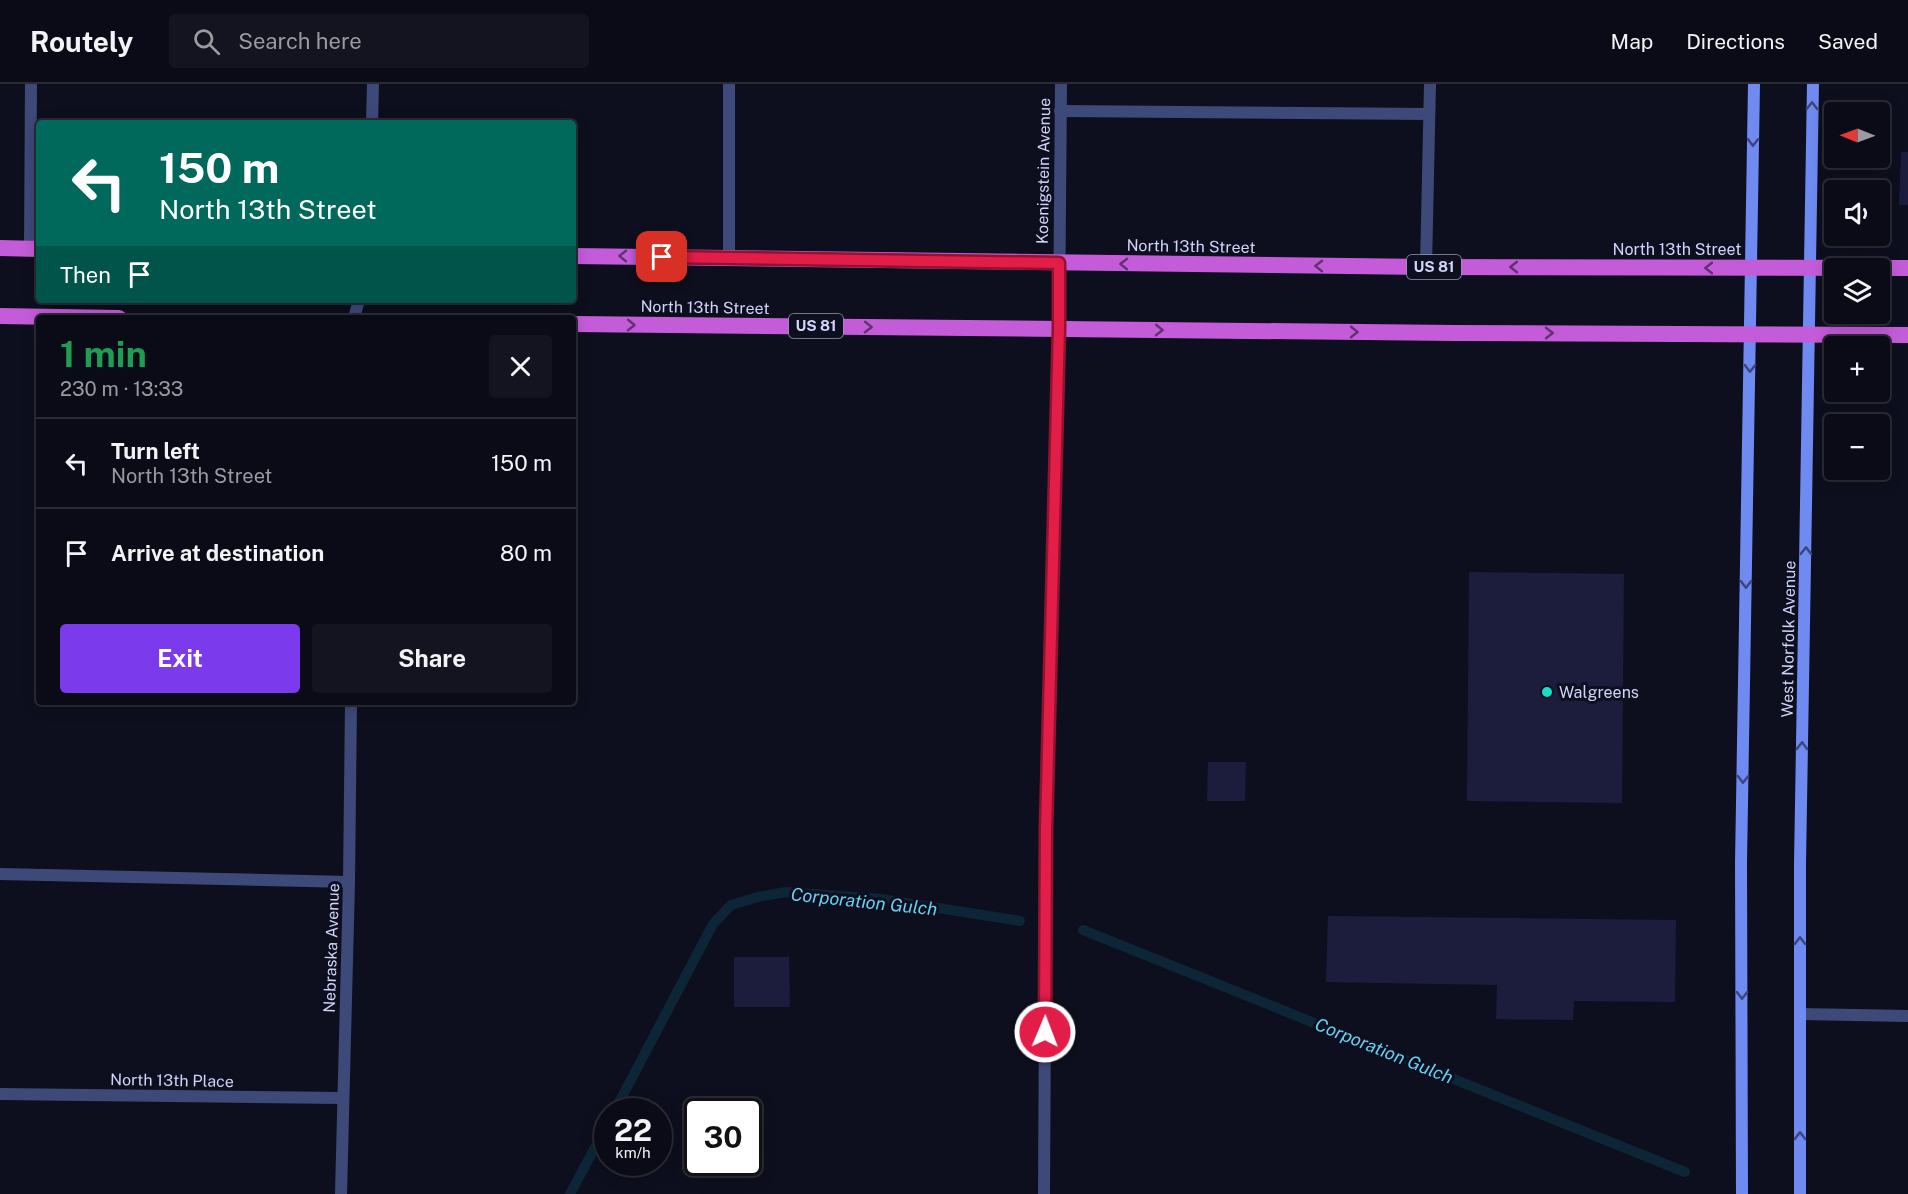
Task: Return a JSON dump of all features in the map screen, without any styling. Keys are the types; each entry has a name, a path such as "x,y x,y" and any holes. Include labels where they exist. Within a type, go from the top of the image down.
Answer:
{"highway":[{"path":"0,248 35,249"},
{"name":"North 13th Street","path":"576,256 1426,267 1809,268"},
{"name":"US 81","path":"1809,268 1908,268"},
{"path":"0,316 36,317"},
{"name":"North 13th Street","path":"576,324 1454,333 1809,334"},
{"name":"US 81","path":"1809,334 1908,335"}],"main road":[{"path":"1742,1194 1742,863 1754,84"},
{"name":"West Norfolk Avenue","path":"1800,1194 1801,840 1813,84"}],"street":[{"path":"31,84 35,249"},
{"path":"372,120 373,84"},
{"path":"729,84 729,258"},
{"name":"Koenigstein Avenue","path":"1044,1194 1046,830 1059,328 1061,84"},
{"path":"1426,267 1430,84"},
{"path":"1060,111 1430,114"},
{"name":"Nebraska Avenue","path":"340,1194 349,882 351,705"},
{"path":"0,874 349,882"},
{"path":"1800,1014 1908,1016"},
{"name":"North 13th Place","path":"0,1094 343,1098"}],"building":[{"path":"1901,152 1908,152 1908,205 1899,205"},
{"path":"1469,572 1624,574 1622,803 1467,801"},
{"path":"1208,762 1246,762 1245,801 1207,801"},
{"path":"1328,916 1676,920 1675,1002 1574,1001 1573,1020 1496,1019 1497,985 1326,982"},
{"path":"734,957 789,957 790,1007 734,1007"}],"waterway":[{"name":"Corporation Gulch","path":"621,1098 713,924 731,905 786,892 881,899 1020,921"},
{"name":"Corporation Gulch","path":"1083,930 1685,1172"},
{"name":"Corporation Gulch","path":"570,1194 594,1149"}],"place":[{"name":"Walgreens","path":"1547,692"}],"route":[{"path":"662,257 1059,263 1046,830 1045,1032"}]}
